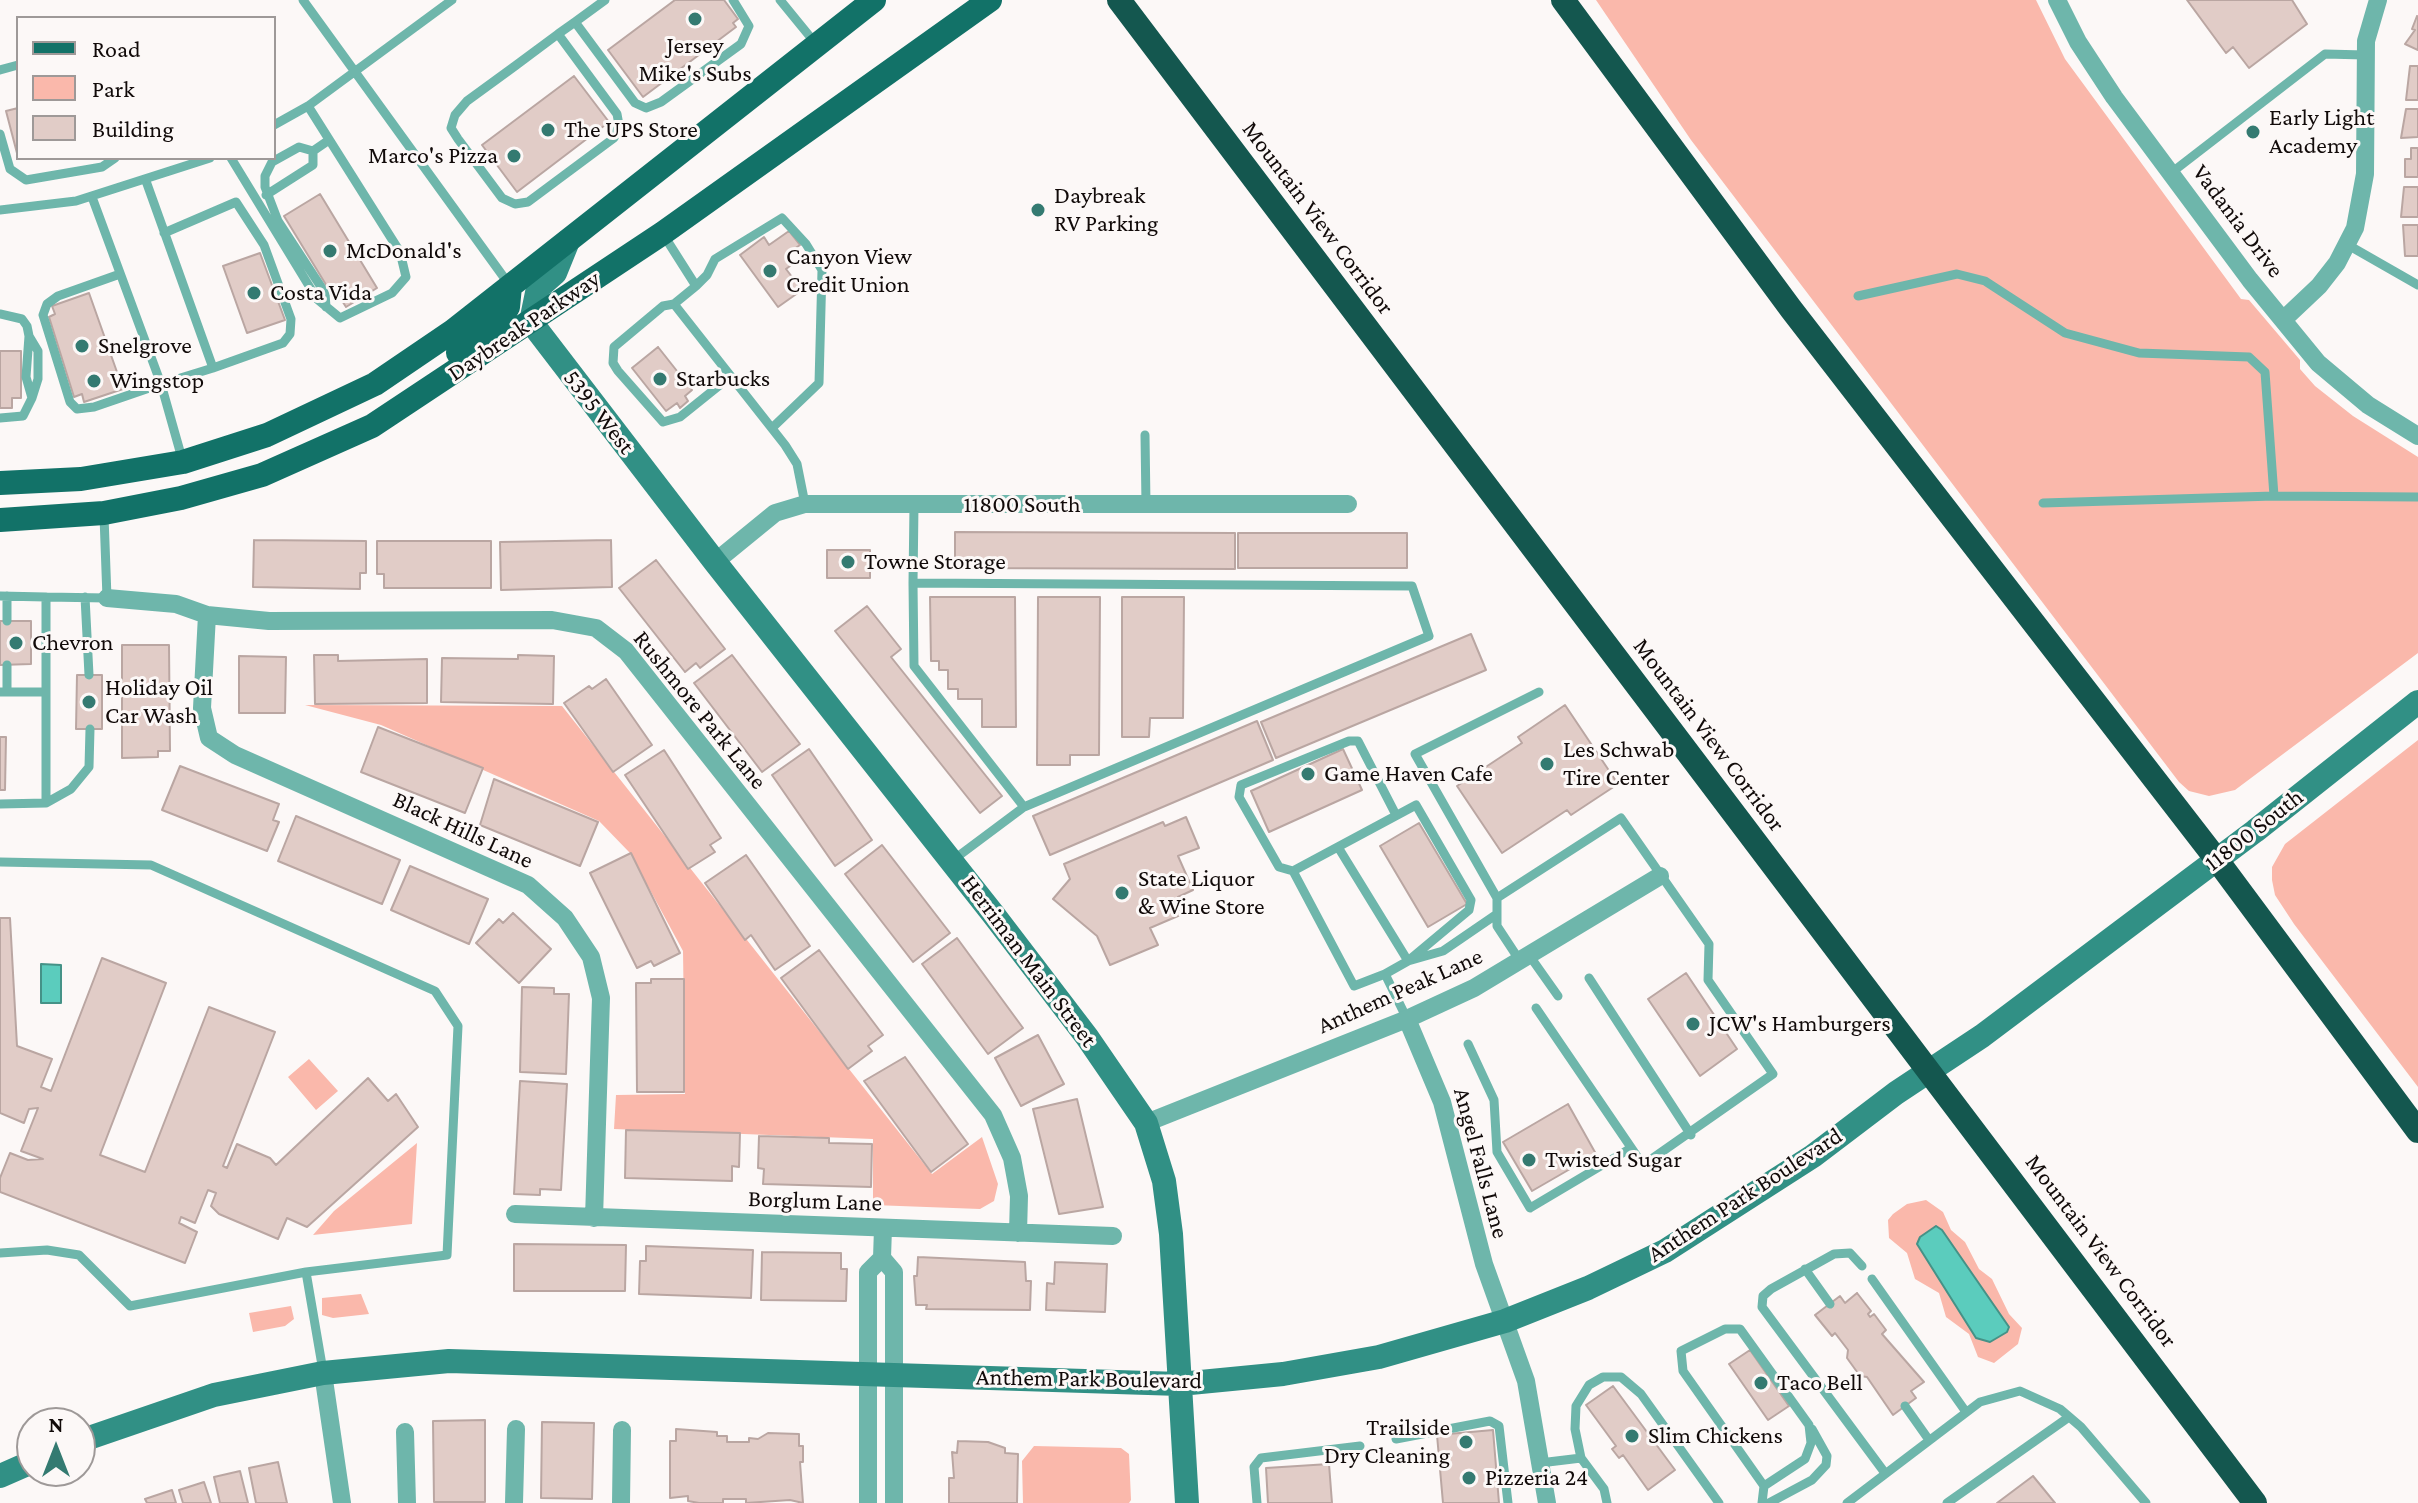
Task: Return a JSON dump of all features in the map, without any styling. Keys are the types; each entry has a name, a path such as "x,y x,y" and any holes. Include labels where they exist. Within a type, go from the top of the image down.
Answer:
{"highway":[{"name":"Mountain View Corridor","path":"1119,0 2255,1503"},
{"path":"1563,0 1791,309 2217,860 2418,1131"}],"main road":[{"name":"Daybreak Parkway","path":"0,483 81,479 183,462 267,435 354,395 413,360 874,0"},
{"name":"Daybreak Parkway","path":"0,520 104,513 181,498 262,475 339,443 404,408 663,233 990,0"},
{"path":"531,322 538,288 555,273 568,241"},
{"path":"404,408 414,384 466,348 501,317 508,307 510,286"},
{"name":"5395 West","path":"531,322 669,502"},
{"name":"Herriman Main Street","path":"669,502 952,861 1087,1037 1146,1123 1164,1181 1171,1234 1187,1503"},
{"name":"11800 South","path":"2088,954 2217,860 2418,702"},
{"name":"Anthem Park Boulevard","path":"96,1436 214,1395 323,1373 449,1361 1180,1384 1283,1374 1379,1357 1505,1321 1588,1288 1665,1251 1813,1156 1929,1070 1982,1036 2088,954"}],"street":[{"name":"Vadania Drive","path":"2057,0 2091,64 2318,363 2345,387 2418,436"},
{"path":"2283,320 2319,286 2348,245 2359,212 2365,174 2365,55 2368,27 2378,0"},
{"name":"11800 South","path":"715,562 775,513 805,504 1348,504"},
{"name":"Rushmore Park Lane","path":"107,598 176,604 207,615 269,621 552,620 596,628 626,651 993,1115 1012,1158 1019,1196 1018,1233"},
{"name":"Black Hills Lane","path":"207,615 202,708 209,738 235,755 528,885 565,918 591,957 601,998 594,1218"},
{"name":"Anthem Peak Lane","path":"1146,1123 1407,1019 1474,988 1660,876"},
{"name":"Angel Falls Lane","path":"1407,1019 1442,1102 1484,1264 1526,1381 1547,1503"},
{"name":"Borglum Lane","path":"515,1214 1113,1236"},
{"path":"883,1228 882,1258 894,1272 894,1503"},
{"path":"868,1503 868,1272 882,1258"},
{"path":"323,1373 342,1503"},
{"path":"514,1503 516,1429"},
{"path":"621,1503 622,1430"},
{"path":"405,1432 407,1503"}],"lane":[{"path":"303,0 510,286"},
{"path":"276,124 308,106 452,0"},
{"path":"558,34 617,114 619,125 614,138 528,202 515,204 502,198 458,139 451,128 455,115 467,101 558,34 605,0"},
{"path":"575,22 635,103 646,108 661,102 741,44 749,26 733,0"},
{"path":"780,0 816,45"},
{"path":"2171,173 2325,54 2365,55"},
{"path":"232,160 317,299 326,307 340,318 357,313 392,293 406,277 400,252 308,106"},
{"path":"0,134 10,169 26,180 102,167 112,160"},
{"path":"313,151 329,140"},
{"path":"276,160 299,147 313,151"},
{"path":"266,195 313,165 313,151"},
{"path":"0,210 92,197 204,160"},
{"path":"276,160 265,176 266,195 325,293 326,307"},
{"path":"146,181 213,368"},
{"path":"92,197 161,384 183,462"},
{"path":"120,274 58,296 47,304 43,315 70,402 77,409 94,407 283,343 290,334 291,319 264,245 236,202 164,233"},
{"path":"731,376 671,421 657,419 613,363 614,347 663,306 674,304 696,286 707,275 715,259 782,218 806,244 822,270 819,383 806,399 772,428"},
{"path":"663,233 696,286"},
{"path":"2348,245 2418,285"},
{"path":"1858,296 1957,274 1985,281 2065,333 2139,353 2249,357 2265,372 2274,496"},
{"path":"674,304 797,464 805,504"},
{"path":"0,314 22,319 29,336 26,377 32,398 23,416 0,418"},
{"path":"1145,435 1146,505"},
{"path":"2043,503 2274,496 2418,497"},
{"path":"914,505 914,666 1024,807"},
{"path":"7,621 4,596 107,598 104,513"},
{"path":"913,583 1412,586 1429,636 1024,807 952,861"},
{"path":"46,597 46,803"},
{"path":"85,597 89,675"},
{"path":"7,665 4,692 45,692"},
{"path":"1539,692 1415,754 1497,898 1497,926 1558,996"},
{"path":"0,804 46,803 71,789 89,767 90,729"},
{"path":"1293,871 1354,986 1385,974 1408,961 1469,910 1471,900 1416,805 1293,871 1279,867 1239,797 1241,785 1349,741 1358,741 1396,815"},
{"path":"1497,898 1621,818 1709,944 1708,980 1773,1074 1691,1135 1643,1165 1536,1008"},
{"path":"1338,847 1408,961"},
{"path":"0,862 151,865 435,991 458,1026 447,1255 306,1272 130,1306 79,1255 47,1250 0,1253"},
{"path":"1408,961 1443,951 1497,914"},
{"path":"1385,974 1407,1019"},
{"path":"1589,978 1691,1135"},
{"path":"1468,1044 1494,1100 1497,1152 1530,1208 1631,1148"},
{"path":"1862,1266 1856,1257 1842,1252 1771,1289 1763,1296 1762,1307 1885,1473"},
{"path":"1805,1269 1830,1304"},
{"path":"306,1272 323,1373"},
{"path":"1872,1279 1966,1412"},
{"path":"1762,1503 1764,1486 1683,1371 1681,1351 1725,1329 1740,1329 1760,1352 1827,1456 1826,1465 1812,1480 1769,1503"},
{"path":"1607,1503 1604,1489 1581,1458 1575,1429 1576,1406 1589,1385 1603,1377 1621,1377 1641,1394 1719,1503"},
{"path":"1847,1503 1966,1412 2001,1393 2020,1391 2069,1417 2111,1459 2146,1503"},
{"path":"1905,1406 1929,1440"},
{"path":"1947,1503 2069,1417"},
{"path":"1396,1439 1490,1421 1499,1426 1508,1503"},
{"path":"1764,1486 1805,1459 1811,1443 1809,1425"},
{"path":"1257,1503 1254,1467 1261,1458 1360,1446"},
{"path":"1540,1463 1581,1458"}],"green space":[{"path":"1596,0 2036,0 2065,59 2241,299 2249,300 2300,360 2300,369 2315,386 2353,416 2418,457 2418,653 2235,790 2209,796 2189,791 2179,782 1691,140"},
{"path":"305,705 562,706 932,1174 982,1137 998,1184 994,1201 980,1209 873,1205 873,1139 614,1129 616,1095 685,1094 683,951 630,853 599,821 381,725"},
{"path":"2418,740 2418,1087 2294,924 2275,895 2272,867 2285,844"},
{"path":"309,1059 338,1091 316,1110 288,1077"},
{"path":"417,1143 412,1224 313,1235 334,1211"},
{"path":"1926,1200 1943,1212 1951,1230 1965,1242 1979,1269 1992,1279 2009,1314 2022,1328 2018,1344 1994,1363 1978,1357 1969,1334 1946,1317 1939,1293 1915,1279 1907,1253 1889,1238 1888,1220 1893,1214 1907,1204"},
{"path":"361,1294 369,1314 333,1318 322,1315 322,1298"},
{"path":"291,1306 294,1319 285,1326 253,1332 249,1313"},
{"path":"1034,1446 1121,1448 1129,1454 1131,1500 1129,1503 1023,1503 1022,1461"}],"shaded area":[{"path":"41,964 61,965 61,1003 41,1003"},
{"path":"1936,1226 1942,1230 2009,1327 2007,1332 1990,1342 1976,1338 1917,1244 1920,1237"}],"building":[{"path":"675,0 724,0 738,19 733,23 736,27 643,97 608,50"},
{"name":"Early Light Academy","path":"2187,0 2292,0 2307,24 2249,68 2233,47 2226,53"},
{"path":"2417,16 2418,50 2405,44 2415,30 2412,29"},
{"path":"2410,66 2418,66 2418,100 2406,100"},
{"path":"574,76 609,122 517,192 482,145"},
{"path":"16,108 16,149 6,111"},
{"path":"2406,109 2418,109 2418,137 2401,138"},
{"path":"2411,148 2418,148 2418,177 2405,177 2405,159 2411,159"},
{"path":"2404,187 2418,187 2418,217 2401,217"},
{"name":"McDonald's","path":"320,194 377,288 346,307 332,285 328,288 284,216"},
{"path":"2403,225 2418,225 2418,256 2405,256"},
{"path":"789,231 800,245 787,254 794,263 786,269 802,290 778,307 740,255 764,237 769,245"},
{"name":"Costa Vida","path":"260,253 285,320 247,333 223,266"},
{"path":"89,293 123,389 84,402 82,394 74,397 49,317 55,314 52,306"},
{"path":"658,347 692,390 685,396 688,401 680,408 677,403 666,411 632,368"},
{"path":"0,351 21,351 21,398 12,398 12,408 0,408"},
{"path":"955,532 1235,533 1235,569 955,568"},
{"path":"1238,533 1407,533 1407,568 1238,568"},
{"path":"254,540 366,541 366,573 360,573 360,589 253,587"},
{"path":"611,540 612,587 501,590 500,542"},
{"path":"377,541 491,541 491,588 384,588 384,574 377,574"},
{"path":"827,550 870,550 870,578 827,578"},
{"path":"656,560 725,649 700,668 696,663 685,672 619,588"},
{"path":"930,597 1015,597 1016,727 982,727 982,699 958,699 958,689 948,689 948,670 939,670 939,661 931,661"},
{"path":"1038,597 1100,597 1099,755 1070,755 1070,765 1037,765"},
{"path":"1122,597 1184,597 1183,718 1150,718 1149,737 1122,737"},
{"path":"867,606 901,649 891,657 1002,796 980,813 835,631"},
{"name":"Chevron","path":"0,621 31,621 31,664 0,665"},
{"path":"1471,634 1486,670 1276,758 1261,722"},
{"path":"122,645 169,645 170,751 158,751 158,757 122,758"},
{"path":"314,655 338,655 338,661 427,659 427,703 315,704"},
{"path":"518,655 554,656 553,704 441,702 442,658 518,659"},
{"path":"732,655 800,744 762,772 694,683"},
{"path":"239,656 286,657 285,713 239,713"},
{"name":"Holiday Oil Car Wash","path":"77,675 102,675 102,729 76,729"},
{"path":"606,679 652,745 613,772 564,703"},
{"name":"Les Schwab Tire Center","path":"1565,705 1618,784 1571,815 1567,810 1502,853 1457,786 1522,743 1518,737"},
{"path":"1257,721 1273,760 1050,855 1033,816"},
{"path":"378,727 483,768 465,813 361,772"},
{"path":"0,737 6,737 5,790 0,790"},
{"path":"809,749 872,840 835,866 772,775"},
{"path":"1343,749 1362,790 1269,832 1251,791"},
{"path":"664,750 721,838 710,845 715,852 688,869 625,775"},
{"path":"180,766 279,804 273,820 279,822 267,851 162,810"},
{"path":"494,779 598,822 580,866 480,825"},
{"path":"296,816 400,860 382,904 278,861"},
{"name":"State Liquor & Wine Store","path":"1186,817 1199,848 1178,856 1193,890 1178,897 1185,913 1150,928 1158,945 1110,965 1097,936 1053,899 1070,879 1064,864 1163,822 1165,826"},
{"path":"1419,823 1467,904 1428,927 1380,846"},
{"path":"882,845 950,933 913,962 845,874"},
{"path":"631,853 680,953 654,966 651,961 637,968 590,873"},
{"path":"746,855 810,946 775,970 751,935 745,940 705,883"},
{"path":"410,866 488,899 469,944 391,910"},
{"path":"513,913 551,949 519,983 476,943 499,919 503,923"},
{"path":"0,918 10,918 17,1046 52,1059 41,1087 51,1091 102,958 166,983 100,1155 145,1172 209,1007 275,1032 223,1166 227,1168 237,1144 270,1158 276,1165 368,1078 388,1101 396,1094 418,1127 307,1227 287,1218 278,1239 219,1214 211,1206 216,1193 208,1190 195,1223 181,1217 179,1223 197,1232 185,1263 0,1192 0,1178 10,1153 28,1160 43,1159 21,1151 38,1108 29,1109 24,1123 0,1113"},
{"path":"957,938 1023,1028 988,1054 922,964"},
{"path":"819,950 883,1035 868,1046 872,1051 848,1069 781,978"},
{"name":"JCW's Hamburgers","path":"1686,973 1737,1049 1700,1076 1648,999"},
{"path":"651,979 684,979 684,1092 637,1092 636,983 651,983"},
{"path":"522,987 554,988 554,994 569,994 566,1074 520,1072"},
{"path":"1038,1035 1064,1084 1021,1106 995,1058"},
{"path":"905,1057 968,1144 931,1172 864,1081"},
{"path":"520,1081 567,1084 561,1190 540,1189 540,1195 514,1194"},
{"path":"1077,1099 1103,1207 1059,1214 1033,1109"},
{"path":"1568,1104 1596,1154 1532,1191 1503,1142"},
{"path":"626,1130 740,1133 739,1167 732,1166 732,1181 625,1178"},
{"path":"759,1136 829,1138 829,1143 872,1144 871,1187 763,1184 764,1169 758,1168"},
{"path":"514,1244 626,1245 625,1291 514,1291"},
{"path":"646,1246 753,1250 751,1298 639,1294 640,1261 646,1261"},
{"path":"762,1252 841,1253 841,1269 847,1269 846,1301 761,1300"},
{"path":"918,1257 1025,1262 1026,1281 1031,1281 1030,1310 926,1309 927,1305 916,1305 914,1276 917,1276"},
{"path":"1055,1262 1107,1264 1105,1312 1046,1310 1047,1283 1054,1284"},
{"path":"1857,1293 1871,1311 1868,1314 1870,1317 1874,1314 1886,1330 1882,1334 1924,1382 1911,1391 1916,1398 1893,1415 1867,1377 1860,1376 1847,1358 1848,1350 1835,1333 1832,1336 1815,1315 1840,1296 1845,1303"},
{"path":"1750,1350 1789,1406 1768,1420 1729,1364"},
{"path":"1613,1386 1675,1470 1648,1490 1623,1455 1619,1458 1612,1449 1616,1446 1586,1405"},
{"path":"485,1420 485,1502 434,1502 433,1421"},
{"path":"542,1422 594,1423 592,1499 541,1498"},
{"path":"676,1429 717,1432 717,1436 727,1436 727,1442 749,1442 749,1438 758,1439 768,1433 799,1434 799,1446 803,1446 803,1462 800,1462 803,1503 790,1500 746,1503 746,1499 723,1499 723,1503 699,1503 688,1501 688,1496 670,1498 670,1441 676,1441"},
{"path":"1493,1430 1499,1503 1443,1503 1437,1435"},
{"path":"958,1441 988,1442 1005,1448 1005,1453 1018,1454 1017,1503 949,1503 949,1478 954,1478 952,1452 957,1453"},
{"path":"278,1462 287,1503 256,1503 249,1468"},
{"path":"1329,1464 1332,1503 1268,1503 1266,1468"},
{"path":"240,1471 248,1503 220,1503 214,1477"},
{"path":"2033,1476 2055,1503 1997,1503"},
{"path":"204,1482 211,1503 183,1503 179,1490"},
{"path":"172,1490 176,1503 147,1503 145,1499"}],"place":[{"name":"Jersey Mike's Subs","path":"695,19"},
{"name":"The UPS Store","path":"548,130"},
{"name":"Early Light Academy","path":"2253,132"},
{"name":"Marco's Pizza","path":"514,156"},
{"name":"Daybreak RV Parking","path":"1038,210"},
{"name":"McDonald's","path":"330,251"},
{"name":"Canyon View Credit Union","path":"770,271"},
{"name":"Costa Vida","path":"254,293"},
{"name":"Snelgrove","path":"82,346"},
{"name":"Starbucks","path":"660,379"},
{"name":"Wingstop","path":"94,381"},
{"name":"Towne Storage","path":"848,562"},
{"name":"Chevron","path":"16,643"},
{"name":"Holiday Oil Car Wash","path":"89,702"},
{"name":"Les Schwab Tire Center","path":"1547,764"},
{"name":"Game Haven Cafe","path":"1308,774"},
{"name":"State Liquor & Wine Store","path":"1122,893"},
{"name":"JCW's Hamburgers","path":"1693,1024"},
{"name":"Twisted Sugar","path":"1529,1160"},
{"name":"Taco Bell","path":"1761,1383"},
{"name":"Slim Chickens","path":"1632,1436"},
{"name":"Trailside Dry Cleaning","path":"1466,1442"},
{"name":"Pizzeria 24","path":"1469,1478"}]}
